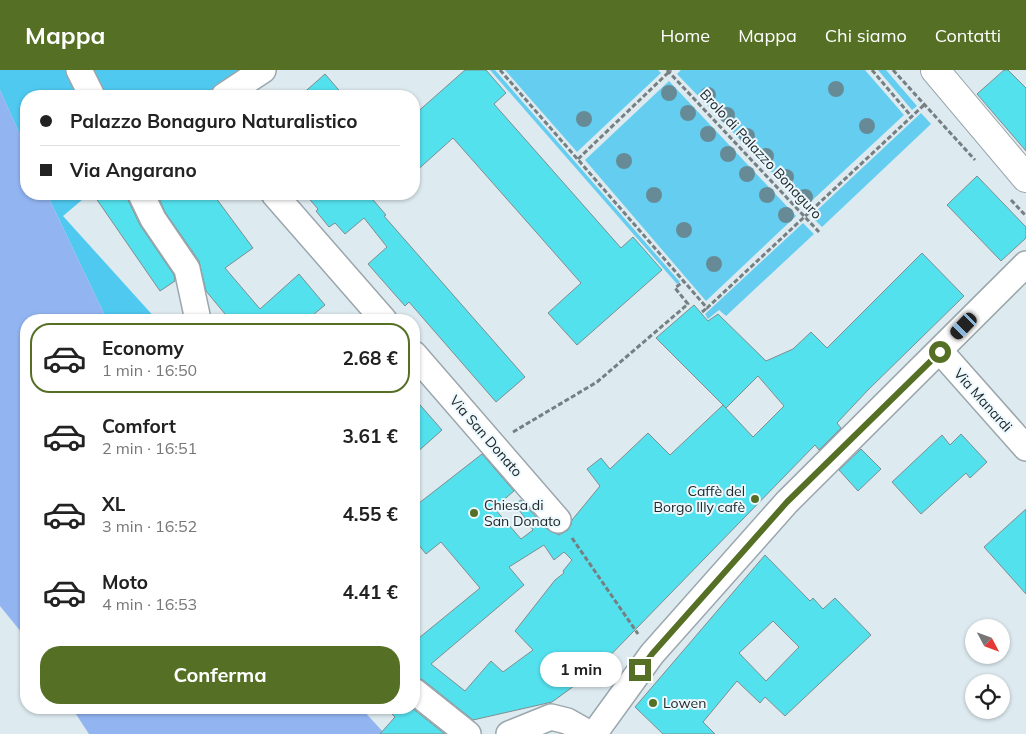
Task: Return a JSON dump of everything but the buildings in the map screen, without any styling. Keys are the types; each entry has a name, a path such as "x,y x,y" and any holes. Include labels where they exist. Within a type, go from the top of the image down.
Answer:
{"street":[{"path":"79,70 89,90"},
{"path":"233,90 263,70"},
{"path":"935,70 1016,187"},
{"path":"144,200 153,219 187,269 197,314"},
{"path":"279,200 379,314"},
{"path":"509,734 550,717 567,721 592,734 652,654 787,502 940,352 1026,264"},
{"name":"Via Manardi","path":"940,352 1026,448"},
{"name":"Via San Donato","path":"420,361 558,520"},
{"path":"420,695 468,734"}],"path":[{"path":"500,70 707,308"},
{"path":"872,70 911,116"},
{"path":"893,70 981,167"},
{"path":"578,160 669,71"},
{"name":"Brolo di Palazzo Bonaguro","path":"669,71 819,232"},
{"path":"702,312 924,105"},
{"path":"1016,187 1026,216"},
{"path":"493,444 597,382 688,304 675,288 684,281"},
{"path":"558,520 640,636"}],"shaded area":[{"path":"0,70 244,70 218,90 20,90 20,135 0,90"},
{"path":"490,70 495,70 680,282 677,284"},
{"path":"505,70 658,70 661,73 577,152"},
{"path":"681,70 865,70 904,115 805,207 677,74"},
{"path":"878,70 886,70 917,106 912,110"},
{"path":"669,81 796,216 706,301 585,160"},
{"path":"0,90 20,135 20,200 50,200 104,314 20,314 20,631 0,606"},
{"path":"921,113 931,124 822,227 811,216"},
{"path":"50,200 82,200 63,216 152,314 104,314"},
{"path":"803,223 814,234 726,316 719,310 708,319 705,314"},
{"path":"76,714 367,714 385,734 89,734"}],"place":[{"name":"Caffè del Borgo Illy cafè","path":"755,499"},
{"name":"Chiesa di San Donato","path":"474,513"},
{"name":"Lowen","path":"653,703"}],"route":[{"path":"640,670 652,654 787,502 940,352"}]}
